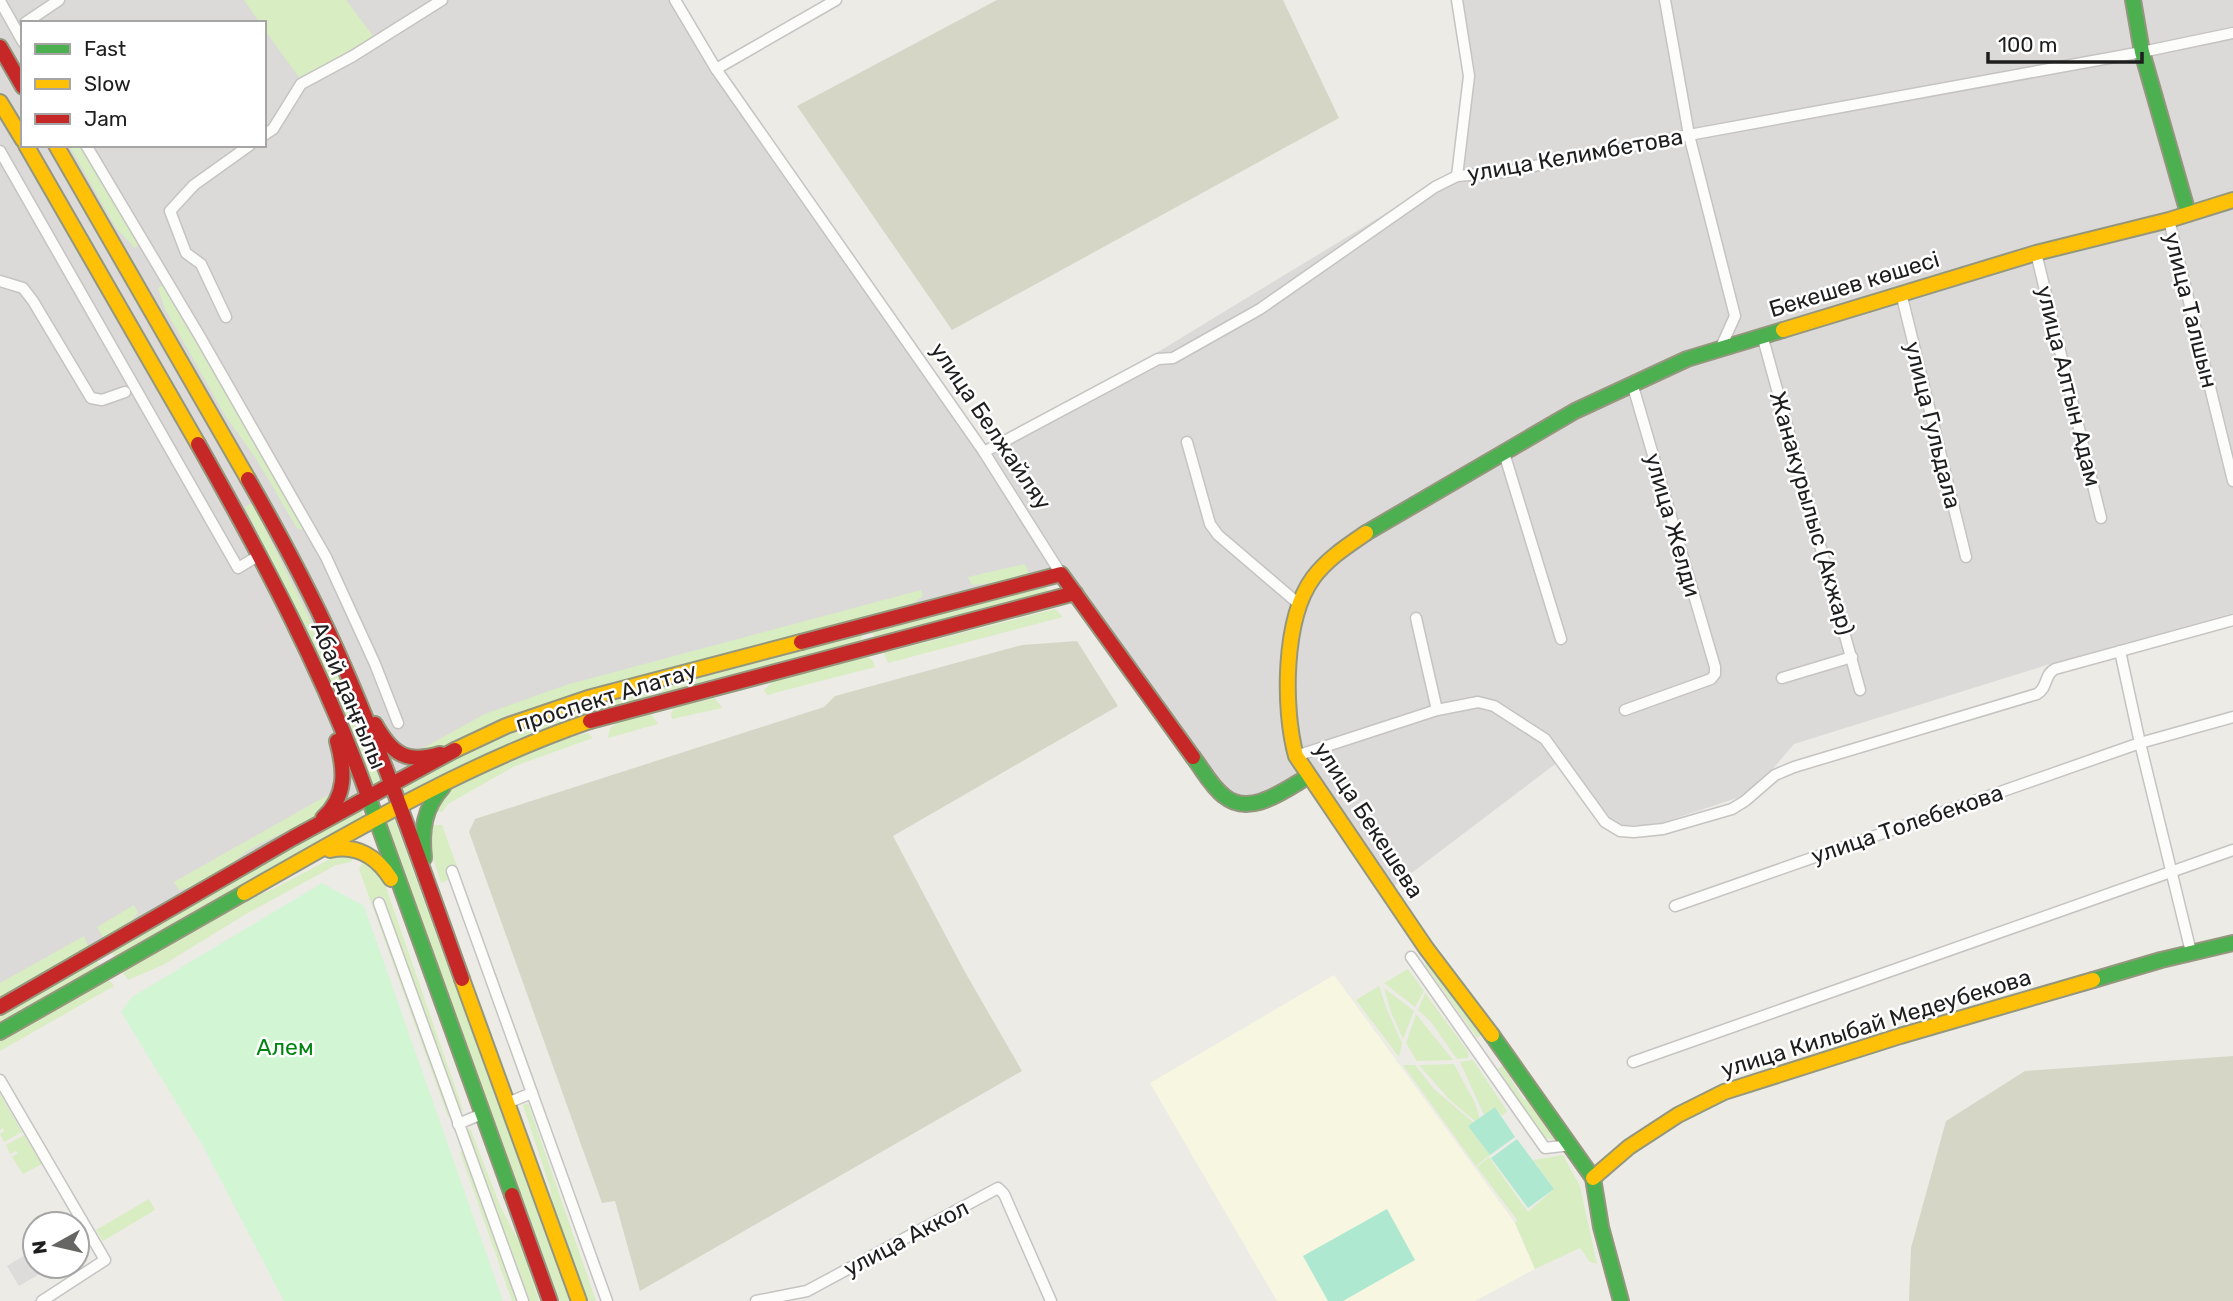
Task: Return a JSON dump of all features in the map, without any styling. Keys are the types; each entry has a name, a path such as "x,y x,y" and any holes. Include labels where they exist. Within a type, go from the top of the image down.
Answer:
{"main road":[{"path":"2133,0 2142,52 2188,213"},
{"path":"0,47 21,84"},
{"path":"0,102 21,137"},
{"name":"Абай даңғылы","path":"27,147 228,496 320,680 368,799 550,1301"},
{"path":"57,147 285,544 345,669 385,743 405,757 418,759 461,747"},
{"name":"Бекешев көшесі","path":"1504,453 1575,411 1632,383 1721,347 2036,253 2169,220 2233,200"},
{"name":"улица Бекешева","path":"1504,453 1369,531 1333,556 1312,579 1300,605 1291,639 1288,667 1289,731 1296,756 1309,776 1426,948 1593,1178"},
{"path":"228,496 251,483"},
{"name":"улица Белжайляу","path":"1061,574 1212,783 1227,799 1246,804 1261,802 1309,776"},
{"name":"проспект Алатау","path":"0,1007 293,838 461,747 525,719 588,698 1061,574"},
{"name":"проспект Алатау","path":"0,1032 375,820 472,768 543,737 596,719 1075,593"},
{"path":"863,625 872,645"},
{"path":"345,669 399,807 579,1301"},
{"path":"293,838 327,815 341,794 345,776 320,680"},
{"path":"651,681 660,702"},
{"path":"430,891 422,844 426,812 441,789 472,768"},
{"path":"302,860 336,848 364,852 386,870 404,900"},
{"name":"улица Килыбай Медеубекова","path":"1593,1178 1629,1147 1678,1115 1724,1092 1853,1050 2191,952 2233,943"},
{"path":"1593,1178 1601,1227 1621,1301"}],"street":[{"path":"27,21 59,0"},
{"path":"266,134 273,129 301,84 353,56 442,0"},
{"name":"улица Белжайляу","path":"675,0 716,69 984,452 1061,574"},
{"path":"716,69 836,0"},
{"path":"1457,0 1469,76 1457,176"},
{"path":"1665,0 1689,135 1735,316 1721,347"},
{"path":"0,1 21,25"},
{"name":"улица Келимбетова","path":"984,452 1158,359 1173,358 1260,309 1435,187 1457,176 1504,173 1689,135 2233,33"},
{"path":"87,147 326,557 375,664 398,723"},
{"path":"226,317 201,264 186,253 170,211 194,185 247,147"},
{"path":"0,150 238,568 258,556"},
{"name":"улица Талшын","path":"2169,220 2233,481"},
{"name":"улица Алтын Адам","path":"2036,253 2101,518"},
{"path":"0,281 23,288 91,398 102,400 125,392"},
{"name":"улица Гульдала","path":"1901,293 1966,556"},
{"name":"Жанакурылыс (Акжар)","path":"1762,335 1860,690"},
{"name":"улица Желди","path":"1625,710 1711,678 1715,674 1632,383"},
{"path":"1187,442 1210,524 1219,535 1300,605"},
{"path":"1504,453 1561,639"},
{"path":"1416,618 1437,710"},
{"path":"1296,756 1437,710 1478,702 1494,706 1545,739 1605,822 1620,831 1663,829 1732,809 1775,775 1794,766 2037,694 2044,690 2049,674 2055,668 2233,620"},
{"path":"2120,651 2191,952"},
{"path":"1782,678 1852,657"},
{"name":"улица Толебекова","path":"1675,906 2140,743 2233,717"},
{"path":"1633,1062 2233,850"},
{"path":"452,870 607,1301"},
{"path":"379,902 523,1301"},
{"path":"1411,957 1545,1148 1571,1145"},
{"path":"0,1080 105,1260 42,1301"},
{"path":"507,1103 532,1093"},
{"path":"458,1124 482,1114"},
{"name":"улица Аккол","path":"756,1301 807,1292 998,1188 1004,1194 1051,1301"}],"shaded area":[{"path":"0,0 671,0 1061,574 506,726 0,1007"},
{"path":"997,0 1283,0 1339,118 952,330 797,106"},
{"path":"1461,0 2233,0 2233,613 2050,664 1794,744 1752,793 1655,825 1616,825 1603,817 1562,759 1393,887 1315,777 1261,801 1229,793 1066,570 992,453 1462,167 1473,67"},
{"path":"1077,641 1118,706 893,836 965,972 1022,1071 640,1291 615,1201 602,1203 469,832 475,819 824,707 835,696 1022,645"},
{"path":"1334,975 1515,1223 1535,1269 1475,1301 1277,1301 1150,1083"},
{"path":"2233,1056 2233,1301 1909,1301 1911,1248 1946,1121 2025,1071"},
{"path":"21,1258 21,1280 29,1280 19,1286 7,1266"}],"green space":[{"path":"244,0 346,0 376,40 301,80 266,32 266,21 259,21"},
{"path":"70,147 83,147 139,244 135,248 116,228"},
{"path":"164,286 297,515 303,528 301,530 297,528 257,460 226,417 165,309 158,288"},
{"path":"252,503 336,672 381,783 373,787 328,676 245,507"},
{"path":"1025,564 1029,573 994,583 972,585 968,577"},
{"path":"1044,585 1051,594 878,638 874,637 872,631 875,627"},
{"path":"921,590 923,596 914,603 508,715 439,749 416,752 485,714 566,685"},
{"path":"1055,609 1063,617 888,663 884,653"},
{"path":"858,632 862,634 861,642 665,695 661,694 659,688 662,684"},
{"path":"868,657 875,667 767,695 764,690 780,675"},
{"path":"647,689 650,695 647,700 512,742 471,761 409,796 405,795 405,785 451,758 489,741 556,716"},
{"path":"715,698 722,708 672,719 674,708"},
{"path":"651,714 658,724 608,738 610,728 622,720"},
{"path":"588,733 593,738 515,766 448,804 442,812 435,811 443,796 469,778 535,750"},
{"path":"326,796 333,799 316,816 249,850 211,879 179,890 174,882"},
{"path":"361,810 365,820 117,961 111,951 294,845"},
{"path":"391,818 395,821 569,1301 560,1301 386,825"},
{"path":"429,825 442,825 538,1090 534,1092 453,868 446,872 448,880 441,883 427,839"},
{"path":"346,854 355,856 351,862 336,865 246,914 163,965 128,980 122,971 238,903"},
{"path":"365,857 381,873 463,1110 459,1112 382,896 375,898 452,1116 448,1117 359,869"},
{"name":"Алем","path":"322,883 364,906 503,1301 284,1301 203,1146 121,1012 132,997"},
{"path":"134,905 138,913 122,932 105,941 97,927"},
{"path":"84,936 88,946 85,953 0,999 0,983"},
{"path":"1426,957 1481,1035 1477,1038 1425,965"},
{"path":"94,961 99,963 100,970 0,1026 0,1014"},
{"path":"1408,969 1424,991 1415,1007 1384,983"},
{"path":"110,981 114,986 0,1051 0,1039 103,982"},
{"path":"1379,986 1402,1043 1399,1057 1356,1000"},
{"path":"1384,988 1414,1011 1403,1039 1391,1012"},
{"path":"1425,993 1467,1050 1468,1058 1457,1059 1431,1022 1418,1010"},
{"path":"1416,1014 1453,1060 1417,1061 1406,1043"},
{"path":"1473,1060 1507,1111 1502,1116 1495,1107 1484,1115 1460,1062"},
{"path":"1454,1064 1475,1103 1480,1119 1475,1121 1450,1100 1419,1065"},
{"path":"1403,1065 1415,1065 1434,1089 1474,1123 1469,1127 1490,1155 1476,1166"},
{"path":"1503,1065 1524,1100 1526,1099 1555,1140 1545,1138 1498,1069"},
{"path":"0,1094 22,1132 4,1142 0,1134 4,1131 3,1128 0,1130"},
{"path":"528,1103 596,1301 583,1301 557,1231 550,1187 523,1105"},
{"path":"1495,1107 1515,1137 1490,1155 1468,1126"},
{"path":"470,1128 501,1208 520,1243 539,1301 525,1301 466,1130"},
{"path":"24,1135 42,1164 23,1174 12,1157 18,1153 16,1151 10,1154 6,1145"},
{"path":"1517,1139 1554,1189 1528,1208 1491,1158"},
{"path":"465,1150 519,1301 512,1301 460,1152"},
{"path":"1563,1155 1580,1186 1597,1264 1590,1262 1580,1248 1535,1269 1515,1223 1517,1220 1477,1167 1489,1157 1528,1212 1554,1189 1533,1160"},
{"path":"149,1199 155,1210 103,1241 96,1230"},
{"path":"1387,1209 1415,1260 1343,1301 1328,1301 1303,1256"}],"traffic: fast":[{"path":"2133,0 2142,52 2188,213"},
{"path":"1366,533 1575,411 1687,359 1783,330"},
{"path":"1193,757 1219,792 1234,802 1245,804 1268,799 1309,776"},
{"path":"424,858 425,820 443,787"},
{"path":"368,796 512,1195"},
{"path":"0,1032 244,893"},
{"path":"2093,980 2233,943"},
{"path":"1492,1035 1593,1178 1601,1227 1621,1301"}],"traffic: slow":[{"path":"0,102 21,137"},
{"path":"27,147 198,444"},
{"path":"57,147 248,479"},
{"path":"1783,330 2036,253 2169,220 2233,200"},
{"path":"1366,533 1338,553 1313,578 1303,595 1296,616 1288,665 1289,714 1296,756 1426,948 1492,1035"},
{"path":"455,750 506,726 588,698 801,642"},
{"path":"244,893 456,777 590,721"},
{"path":"330,850 349,849 365,854 379,864 391,879"},
{"path":"462,979 579,1301"},
{"path":"1593,1178 1629,1147 1678,1115 1724,1092 1900,1036 2093,980"}],"traffic: jam":[{"path":"0,47 21,84"},
{"path":"198,444 312,661 368,796"},
{"path":"248,479 299,572 345,669 392,784 462,979"},
{"path":"801,642 1061,574 1193,757"},
{"path":"590,721 1075,593"},
{"path":"375,724 388,743 401,754 418,758 440,754"},
{"path":"323,818 336,801 342,782 342,762 337,741"},
{"path":"0,1007 293,838 455,750"},
{"path":"512,1195 550,1301"}]}
